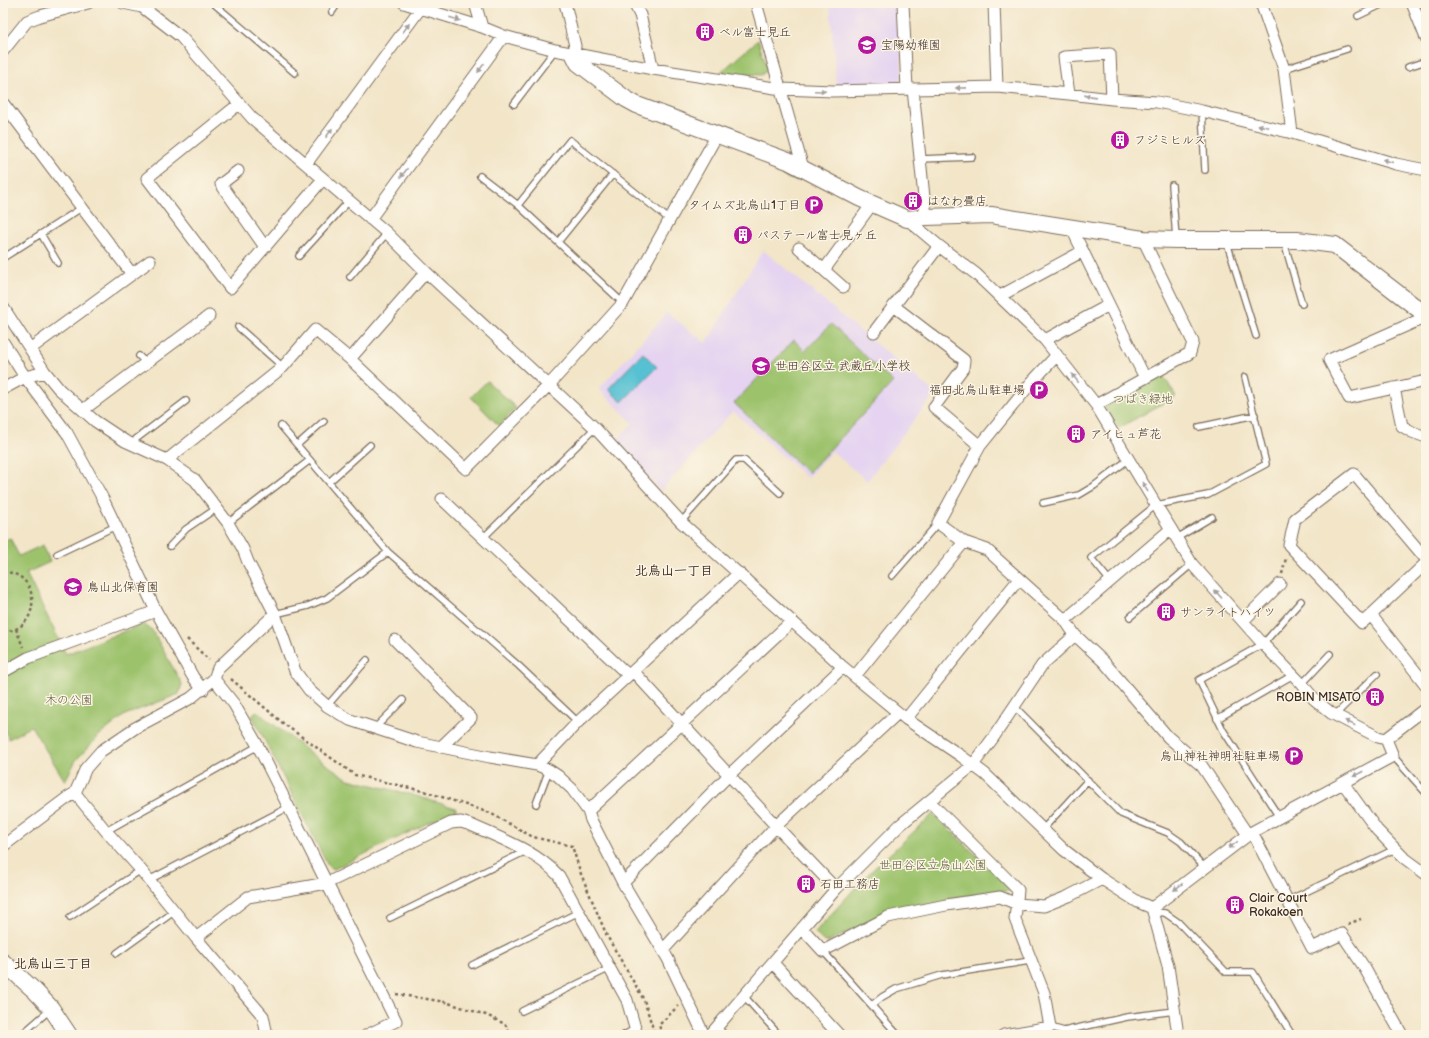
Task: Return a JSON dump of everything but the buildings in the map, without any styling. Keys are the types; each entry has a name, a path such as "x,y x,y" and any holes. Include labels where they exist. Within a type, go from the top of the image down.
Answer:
{"street":[{"path":"3,51 27,21 59,10 88,3"},
{"path":"122,3 141,5 181,37 252,118 387,233 426,272 595,428 681,522 843,667 902,716 985,774 1064,850 1102,879 1152,910 1168,966 1178,1035"},
{"path":"404,3 482,27 504,36 555,50 574,55 653,69 781,89 833,91 997,87 1112,99 1157,102 1202,111 1292,133 1396,164 1426,170"},
{"path":"476,3 482,27"},
{"path":"565,3 575,46 574,55 578,63 626,99 637,105 788,161 859,198 907,219 976,274 1045,340 1096,405 1192,564 1262,644 1302,684 1314,699 1334,715 1378,737 1386,739"},
{"path":"634,3 640,15 653,69"},
{"path":"756,3 804,168"},
{"path":"903,3 910,89 920,159 926,217"},
{"path":"994,3 997,87"},
{"path":"1261,3 1284,69 1292,133"},
{"path":"1412,3 1426,38"},
{"path":"306,164 420,8"},
{"path":"370,218 504,36"},
{"path":"1069,94 1064,57 1110,54 1112,99"},
{"path":"3,103 83,207 132,274"},
{"path":"240,104 146,178 230,288 323,179"},
{"path":"167,460 283,367 315,330 350,359 466,469 549,385 623,303 717,135"},
{"path":"238,171 221,184 265,247"},
{"path":"824,270 872,204"},
{"path":"907,219 991,215 1143,239 1297,240 1335,245 1426,316 1329,360 1349,398 1426,381"},
{"path":"1071,227 1145,378"},
{"path":"1096,405 1190,353 1193,342 1143,239"},
{"path":"874,332 939,246"},
{"path":"799,248 843,287"},
{"path":"1000,296 1083,251"},
{"path":"30,349 150,261"},
{"path":"350,359 426,272"},
{"path":"1045,340 1110,305"},
{"path":"894,306 964,360 964,368 934,407 980,446"},
{"path":"3,307 45,372 59,389 95,421 125,441 167,460 195,480 228,523 243,548 248,562 274,614 295,671 309,690 327,706 350,720 417,742 537,765 558,776 572,790 588,811 591,820 623,882 663,950 704,1035"},
{"path":"83,410 143,359 210,316"},
{"path":"3,342 25,377 67,433 104,498 156,611 192,677 203,690"},
{"path":"1057,355 1027,388 980,446 938,522 964,542 987,550 1065,620 1074,635 1104,662 1168,737 1202,766 1250,833 1312,948 1342,934 1364,967 1402,1035"},
{"path":"3,389 25,377 45,372"},
{"path":"1394,388 1402,426 1412,432 1426,437"},
{"path":"1426,559 1354,474 1295,519 1289,545 1362,623 1426,563"},
{"path":"442,499 631,673 681,724 836,890"},
{"path":"1065,620 1110,581 1174,533"},
{"path":"855,676 964,542"},
{"path":"537,765 578,722 738,573"},
{"path":"663,950 776,826 902,716 1019,579"},
{"path":"1243,621 1280,584"},
{"path":"3,672 28,658 156,611"},
{"path":"3,846 75,793 86,768 101,750 135,728 203,690 214,679 218,668 274,614"},
{"path":"1371,615 1426,685"},
{"path":"588,811 792,621"},
{"path":"717,1032 744,996 836,890 900,824 973,765 1015,707 1042,665 1074,635"},
{"path":"395,640 471,718 441,747"},
{"path":"623,882 729,775 843,667"},
{"path":"214,679 234,704 258,746 396,1020 367,1035"},
{"path":"1386,739 1426,708"},
{"path":"1152,910 1204,867 1250,833 1393,756 1386,739"},
{"path":"1343,783 1377,830 1404,858 1426,874"},
{"path":"75,793 263,1016 267,1035"},
{"path":"929,801 1018,890 1015,919 1030,961 1044,993 1050,1026 1004,1035"},
{"path":"196,938 248,897 327,883 450,823 461,822 471,825 526,851 549,865 559,876 627,1000 636,1032"},
{"path":"802,928 823,952 888,918 946,905 1000,897 1017,904 1044,906 1069,896 1102,879"},
{"path":"3,962 35,991 51,1008 69,1035"},
{"path":"773,963 839,1035"}],"lane":[{"path":"213,3 295,73"},
{"path":"332,12 338,3"},
{"path":"1358,16 1385,3"},
{"path":"1284,69 1347,49"},
{"path":"514,104 555,50"},
{"path":"1408,67 1426,61"},
{"path":"1202,111 1205,170"},
{"path":"518,206 570,140 670,220"},
{"path":"920,159 972,157"},
{"path":"558,242 613,174"},
{"path":"480,176 518,206 623,303"},
{"path":"1172,185 1176,240"},
{"path":"299,256 349,201"},
{"path":"3,258 83,207"},
{"path":"350,277 387,233"},
{"path":"41,234 58,263"},
{"path":"1226,240 1256,336"},
{"path":"1283,240 1302,304"},
{"path":"238,327 283,367"},
{"path":"1110,581 1091,558 1156,506 1208,495 1266,464 1246,377"},
{"path":"134,445 136,439 186,401"},
{"path":"1199,427 1255,415"},
{"path":"297,445 324,421"},
{"path":"281,426 388,552 519,666 578,722"},
{"path":"483,538 595,428"},
{"path":"328,482 370,445"},
{"path":"1044,503 1079,495 1094,486 1129,459"},
{"path":"228,523 310,460"},
{"path":"681,522 736,460 744,460 780,493"},
{"path":"170,546 186,529 216,508"},
{"path":"1174,533 1212,517"},
{"path":"892,576 938,522"},
{"path":"57,554 116,526"},
{"path":"274,614 308,606 327,598 388,552"},
{"path":"1130,617 1192,564"},
{"path":"1279,817 1223,730 1198,680 1262,644 1301,601"},
{"path":"1302,684 1330,654"},
{"path":"327,706 367,660"},
{"path":"1334,715 1376,674"},
{"path":"1217,719 1293,675"},
{"path":"375,728 403,700"},
{"path":"1015,707 1121,814 1168,833 1181,842 1204,867"},
{"path":"106,831 258,746"},
{"path":"1393,756 1426,793"},
{"path":"536,804 549,770"},
{"path":"1043,829 1088,780"},
{"path":"149,880 289,807"},
{"path":"1287,901 1395,848"},
{"path":"390,918 526,851"},
{"path":"70,917 141,870"},
{"path":"1152,910 1165,913 1178,922 1226,972 1253,972 1292,1035"},
{"path":"117,953 174,911"},
{"path":"472,965 579,912"},
{"path":"823,952 898,1035"},
{"path":"872,1005 896,989 942,975 1030,961"},
{"path":"522,1011 610,968"},
{"path":"744,996 779,1035"},
{"path":"21,1035 51,1008"},
{"path":"1050,1026 1064,1033 1127,1017 1175,1011"},
{"path":"624,1035 636,1032"}],"path":[{"path":"1280,584 1289,545"},
{"path":"3,572 15,574 23,579 29,586 33,605 30,615 24,623 16,629 3,631"},
{"path":"16,629 28,658"},
{"path":"382,992 445,1002 486,1015 505,1024 510,1035"},
{"path":"662,1035 659,1025 686,998"}],"shaded area":[{"name":"宝陽幼稚園","path":"830,3 899,3 902,76 896,86 836,86"},
{"name":"世田谷区立 武蔵丘小学校","path":"763,250 935,393 867,481 832,451 807,478 733,411 661,491 624,450 617,440 633,423 599,389 667,313 706,343"}],"green space":[{"path":"758,40 768,70 761,75 720,73"},
{"path":"774,166 801,176 797,181 786,177 781,175"},
{"path":"831,324 893,382 808,473 734,403 794,340 805,351"},
{"name":"つばき緑地","path":"1161,372 1176,396 1119,428 1105,409 1109,403"},
{"path":"487,381 516,408 499,426 471,397"},
{"name":"木の公園","path":"10,538 19,556 43,545 50,562 26,573 66,654 143,624 152,630 182,684 179,694 125,715 101,734 76,760 65,781 31,726 9,739 3,727 3,541"},
{"path":"256,711 317,758 348,779 409,794 456,808 456,812 430,822 334,869 328,866 252,715"},
{"name":"世田谷区立烏山公園","path":"933,814 1014,891 1000,891 961,897 868,922 828,942 821,939 815,932 867,875"}],"water":[{"path":"643,353 657,367 622,402 608,389"}],"place":[{"name":"ベル富士見丘","path":"705,32"},
{"name":"宝陽幼稚園","path":"867,45"},
{"name":"フジミヒルズ","path":"1120,140"},
{"name":"はなわ畳店","path":"913,201"},
{"name":"タイムズ北烏山1丁目","path":"814,205"},
{"name":"パステール富士見ヶ丘","path":"743,235"},
{"name":"世田谷区立 武蔵丘小学校","path":"761,366"},
{"name":"福田北烏山駐車場","path":"1039,390"},
{"name":"アイヒュ芦花","path":"1076,434"},
{"name":"鳥山北保育園","path":"73,587"},
{"name":"サンライトハイツ","path":"1166,612"},
{"name":"ROBIN MISATO","path":"1375,697"},
{"name":"烏山神社神明社駐車場","path":"1294,756"},
{"name":"石田工務店","path":"806,884"},
{"name":"Clair Court Rokakoen","path":"1235,905"}],"district":[{"name":"北烏山一丁目","path":"674,571"},
{"name":"北烏山三丁目","path":"53,964"}]}
